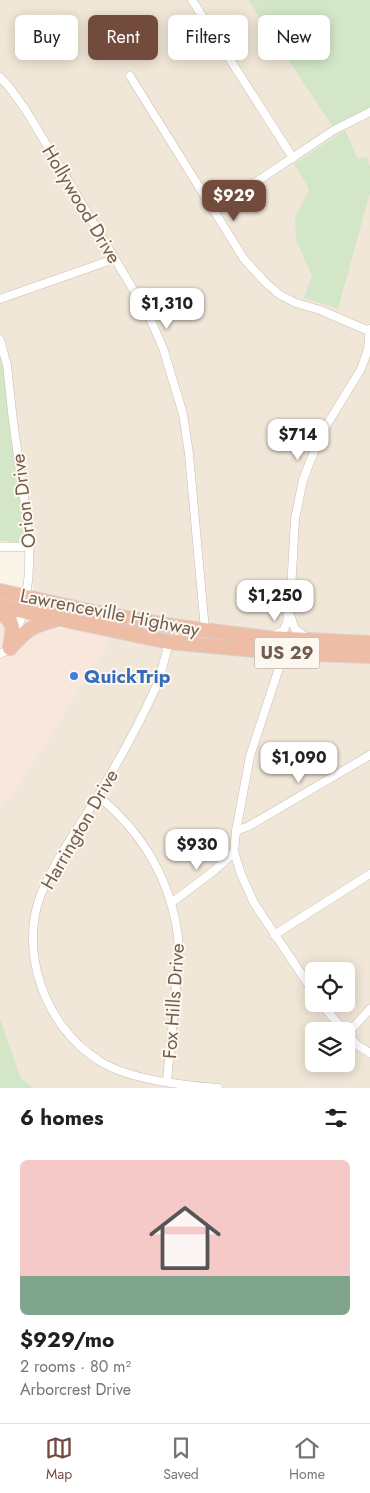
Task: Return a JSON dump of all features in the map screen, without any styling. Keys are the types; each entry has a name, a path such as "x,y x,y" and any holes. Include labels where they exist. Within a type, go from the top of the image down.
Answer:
{"highway":[{"name":"Lawrenceville Highway","path":"0,591 98,614 205,630 267,638 370,642"},
{"name":"Lawrenceville Highway","path":"0,606 169,642 284,653 370,656"},
{"path":"0,612 9,619 13,629 5,651"},
{"path":"5,651 35,625 58,619"}],"street":[{"path":"192,0 293,158"},
{"path":"130,76 244,259 265,282 280,295 296,303 337,316 370,330 368,349 361,369 320,436 303,480 295,519 289,611 285,628 279,634 267,638"},
{"name":"Hollywood Drive","path":"0,77 27,112 149,316 171,372 183,414 189,454 205,630"},
{"path":"214,210 334,130 370,112"},
{"path":"0,299 114,259"},
{"name":"Orion Drive","path":"0,340 7,365 30,547 30,571 23,612 5,651"},
{"path":"0,547 30,547"},
{"path":"289,611 295,629 303,636 314,640"},
{"name":"Harrington Drive","path":"169,642 156,688 98,796 56,865 41,895 35,919 34,953 39,982 53,1014 74,1041 98,1060 128,1074 183,1085 218,1088"},
{"path":"284,653 250,756 234,852 241,874 254,903 305,980"},
{"path":"236,831 249,826 370,755"},
{"name":"Fox Hills Drive","path":"98,796 129,824 151,856 171,902 178,938 177,991 170,1039 167,1081"},
{"path":"171,902 216,870 234,852"},
{"path":"274,935 370,874"},
{"path":"355,1025 370,1009"},
{"path":"328,1012 338,1022"},
{"path":"355,1041 370,1053"}],"shaded area":[{"path":"0,0 248,0 258,15 258,60 288,60 332,126 370,107 370,1088 34,1088 21,1078 0,1018 0,809 28,770 121,623 34,593 0,349"},
{"path":"0,618 36,631 121,623 28,770 0,809"}],"green space":[{"path":"248,0 370,0 370,107 332,126 288,60 330,60 330,15 258,15"},
{"path":"345,130 358,159 367,157 370,167 370,193 338,309 304,298 312,276 296,240 295,218 309,189 294,164"},
{"path":"0,349 10,376 27,543 0,541"},
{"path":"0,1018 21,1078 34,1088 0,1088"}],"place":[{"name":"QuickTrip","path":"74,676"}]}
